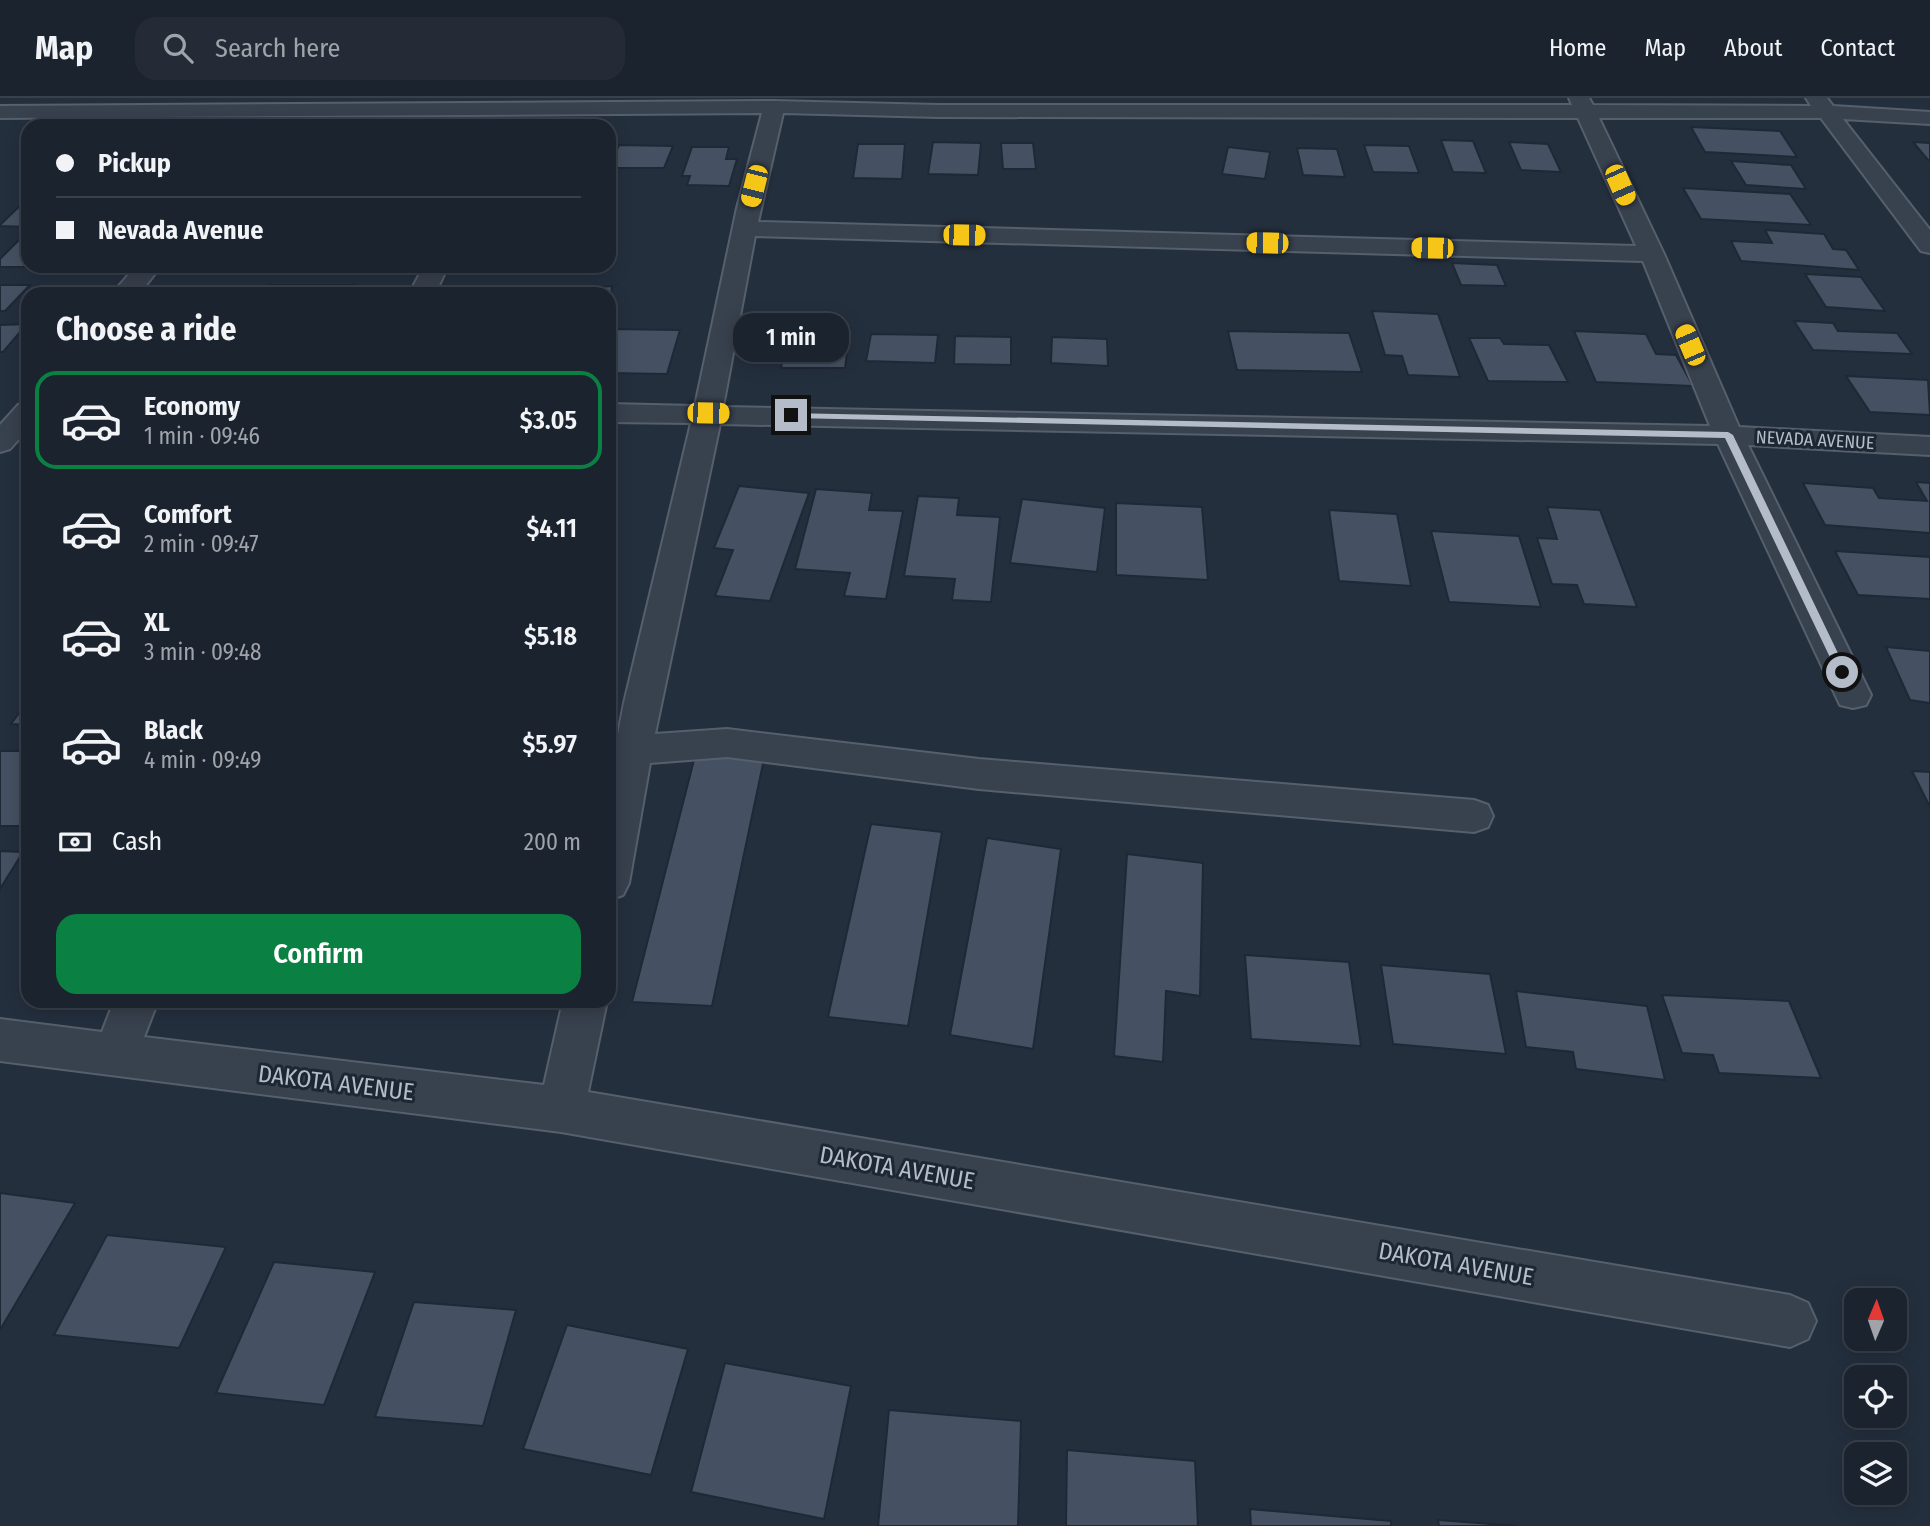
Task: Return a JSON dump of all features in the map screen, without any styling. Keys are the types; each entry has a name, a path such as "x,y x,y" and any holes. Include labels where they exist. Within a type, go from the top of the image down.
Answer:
{"street":[{"path":"0,112 30,105 272,118 515,118 774,107 938,104 1583,104 1821,105 1930,118"},
{"path":"1583,104 1652,254 1728,435 1853,695"},
{"path":"0,132 30,105"},
{"path":"1821,105 1930,246"},
{"path":"616,844 633,751 708,413 745,229 774,107"},
{"path":"745,229 1652,254"},
{"path":"131,287 143,273"},
{"path":"0,443 21,412"},
{"name":"NEVADA AVENUE","path":"616,414 708,413 1728,435 1930,446"},
{"path":"633,751 727,743 979,774 1474,816"},
{"path":"115,1056 133,1008"},
{"path":"561,1110 583,1008"},
{"name":"DAKOTA AVENUE","path":"0,1040 561,1110 1790,1321"}],"building":[{"path":"1691,127 1780,131 1797,157 1705,152"},
{"path":"1441,140 1473,141 1486,173 1453,172"},
{"path":"933,142 981,143 978,175 928,174"},
{"path":"1509,142 1548,144 1561,172 1521,170"},
{"path":"1913,142 1930,143 1930,160 1928,160"},
{"path":"1001,143 1033,143 1036,169 1003,169"},
{"path":"858,144 905,144 902,179 853,178"},
{"path":"619,145 673,146 664,168 616,168"},
{"path":"1364,145 1409,146 1419,173 1373,172"},
{"path":"692,147 729,147 726,159 737,159 729,186 687,185 690,176 682,176"},
{"path":"1228,147 1270,152 1265,179 1222,174"},
{"path":"1297,148 1337,149 1345,177 1303,175"},
{"path":"1731,161 1791,165 1806,189 1746,185"},
{"path":"1683,188 1790,194 1811,225 1701,219"},
{"path":"21,205 21,227 0,225"},
{"path":"1765,230 1824,234 1833,249 1846,250 1859,270 1741,261 1731,241 1772,243"},
{"path":"21,238 21,267 0,267 0,259"},
{"path":"1452,263 1497,265 1506,286 1461,285"},
{"path":"1805,274 1861,277 1885,311 1826,307"},
{"path":"0,285 30,285 21,287 21,294 5,311 0,311"},
{"path":"268,285 354,285 353,287 267,287"},
{"path":"1372,311 1438,314 1460,377 1408,375 1402,356 1385,355"},
{"path":"1794,321 1833,323 1838,331 1897,333 1912,354 1813,350"},
{"path":"21,324 21,331 3,352 0,352 0,325"},
{"path":"766,328 850,328 845,368 781,368 782,361 760,360"},
{"path":"616,329 680,330 667,374 616,373"},
{"path":"1228,331 1349,333 1362,372 1237,370"},
{"path":"1574,331 1646,334 1656,354 1676,355 1693,386 1596,382"},
{"path":"871,334 938,335 935,363 866,361"},
{"path":"955,336 1011,337 1011,365 954,364"},
{"path":"1052,337 1107,339 1108,366 1051,363"},
{"path":"1469,338 1500,338 1504,344 1549,345 1568,382 1488,381"},
{"path":"1846,376 1928,380 1930,415 1870,412"},
{"path":"1916,482 1930,483 1930,533 1825,525 1803,483 1873,488 1879,498 1927,501"},
{"path":"739,486 809,493 770,601 715,596 733,550 714,548"},
{"path":"816,489 872,493 869,510 903,511 886,599 844,596 850,573 795,569"},
{"path":"918,496 959,498 957,515 1000,517 991,602 952,600 955,579 904,576"},
{"path":"1022,499 1105,508 1097,572 1010,563"},
{"path":"1116,503 1202,507 1208,580 1116,575"},
{"path":"1547,507 1600,510 1637,607 1584,604 1577,585 1552,584 1537,538 1557,539"},
{"path":"1329,510 1397,514 1411,586 1339,581"},
{"path":"1431,531 1519,536 1541,607 1449,602"},
{"path":"1835,551 1930,557 1930,599 1858,595"},
{"path":"1886,647 1930,651 1930,703 1910,700"},
{"path":"21,710 21,725 11,724"},
{"path":"0,751 21,751 21,826 0,826"},
{"path":"695,756 764,759 712,1006 632,1002"},
{"path":"1912,771 1930,772 1930,807"},
{"path":"871,824 942,832 908,1026 828,1017"},
{"path":"987,838 1061,849 1033,1049 950,1035"},
{"path":"0,851 21,852 21,855 0,889"},
{"path":"1127,854 1203,863 1200,996 1166,991 1163,1062 1114,1056"},
{"path":"1245,955 1349,962 1361,1046 1251,1039"},
{"path":"1381,965 1490,974 1506,1054 1393,1044"},
{"path":"1516,991 1647,1006 1665,1080 1576,1069 1573,1052 1526,1047"},
{"path":"1662,995 1789,1001 1821,1078 1719,1073 1713,1055 1682,1053"},
{"path":"0,1193 75,1203 0,1330"},
{"path":"107,1235 226,1247 179,1348 54,1335"},
{"path":"274,1262 375,1272 324,1405 216,1393"},
{"path":"414,1302 516,1310 483,1426 375,1417"},
{"path":"567,1325 688,1349 651,1475 523,1449"},
{"path":"725,1363 851,1386 824,1519 691,1492"},
{"path":"889,1410 1021,1421 1018,1526 878,1526"},
{"path":"1067,1450 1195,1461 1198,1526 1066,1526"},
{"path":"1250,1509 1391,1521 1391,1526 1251,1526"},
{"path":"1438,1520 1518,1526 1439,1526"}],"route":[{"path":"791,415 1728,435 1842,672"}]}
